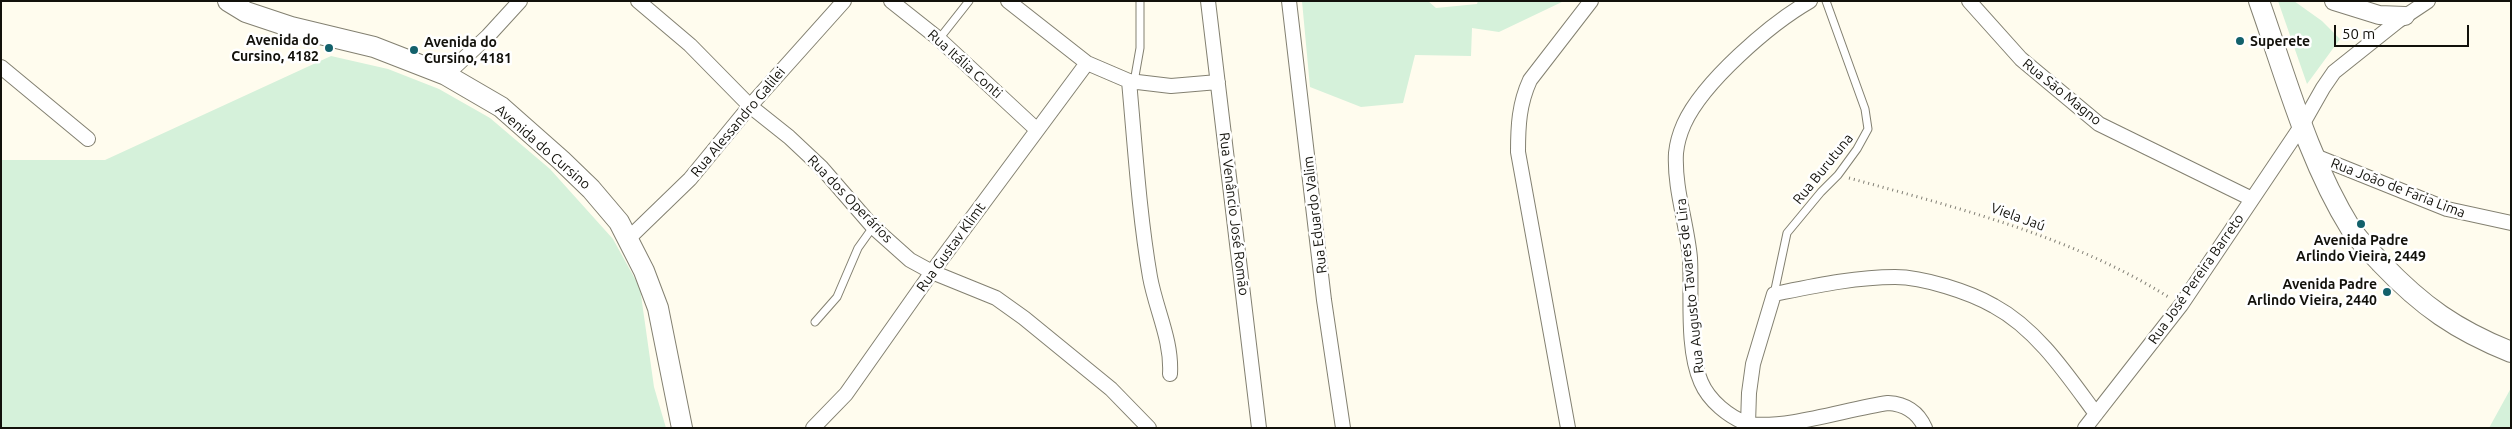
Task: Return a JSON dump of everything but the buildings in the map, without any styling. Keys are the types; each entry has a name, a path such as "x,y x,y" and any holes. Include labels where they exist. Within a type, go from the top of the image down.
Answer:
{"main road":[{"name":"Avenida do Cursino","path":"228,1 246,12 291,27 374,47 446,75 500,107 592,189 619,222 644,271 658,308 682,428"},
{"path":"2259,1 2302,125 2315,156 2352,230 2406,289 2436,314 2466,332 2511,352"}],"street":[{"path":"446,75 488,36 520,1"},
{"name":"Rua dos Operários","path":"638,1 690,45 750,106 789,137 821,167 874,227 910,260 932,272 996,298 1024,318 1111,389 1149,428"},
{"name":"Rua Alessandro Galilei","path":"628,239 690,179 750,106 844,1"},
{"name":"Rua Itália Conti","path":"891,1 939,39 1036,129"},
{"path":"1008,1 1087,63 1132,81 1172,86 1218,82"},
{"name":"Rua Venâncio José Romão","path":"1208,1 1259,428"},
{"name":"Rua Eduardo Valim","path":"1289,1 1324,300 1343,428"},
{"path":"1568,428 1518,152 1518,124 1523,95 1530,80 1591,1"},
{"name":"Rua Augusto Tavares de Lira","path":"1748,424 1724,410 1710,398 1700,380 1693,336 1690,257 1676,154 1684,123 1728,66 1755,42 1810,1"},
{"name":"Rua São Magno","path":"1969,1 2021,58 2099,124 2252,200"},
{"path":"2334,1 2379,14 2406,16"},
{"name":"Rua José Pereira Barreto","path":"2085,428 2181,305 2302,125 2322,88 2334,72 2428,1"},
{"name":"Rua Gustav Klimt","path":"813,428 846,394 1036,129 1087,63"},
{"path":"1,67 88,139"},
{"path":"1132,81 1145,248 1151,281 1171,358 1170,374"},
{"name":"Rua João de Faria Lima","path":"2315,156 2446,210 2492,221 2511,223"},
{"path":"1925,428 1921,419 1912,410 1899,404 1888,403 1807,423 1776,428 1748,424 1752,364 1774,294 1851,281 1897,277 1958,291 1995,306 2032,336 2053,358 2096,414"}],"lane":[{"path":"939,39 969,1"},
{"path":"1132,81 1140,48 1140,1"},
{"name":"Rua Burutuna","path":"1774,294 1787,233 1821,192 1838,175 1866,136 1868,120 1826,1"},
{"path":"815,322 837,297 858,248 874,227"}],"path":[{"name":"Viela Jaú","path":"1838,175 1966,210 2075,248 2132,274 2181,305"}],"green space":[{"path":"1302,1 1428,1 1436,8 1477,4 1478,1 1564,1 1499,32 1472,28 1471,56 1415,55 1403,103 1361,107 1310,87"},
{"path":"2278,1 2294,1 2322,21 2340,39 2307,84"},
{"path":"331,56 388,69 439,89 490,118 550,169 613,239 640,288 654,387 666,428 1,428 1,160 105,160"},
{"path":"2511,388 2511,428 2489,428"}],"place":[{"name":"Superete","path":"2240,41"},
{"name":"Avenida do Cursino, 4182","path":"329,48"},
{"name":"Avenida do Cursino, 4181","path":"414,50"},
{"name":"Avenida Padre Arlindo Vieira, 2449","path":"2361,224"},
{"name":"Avenida Padre Arlindo Vieira, 2440","path":"2387,292"}]}
